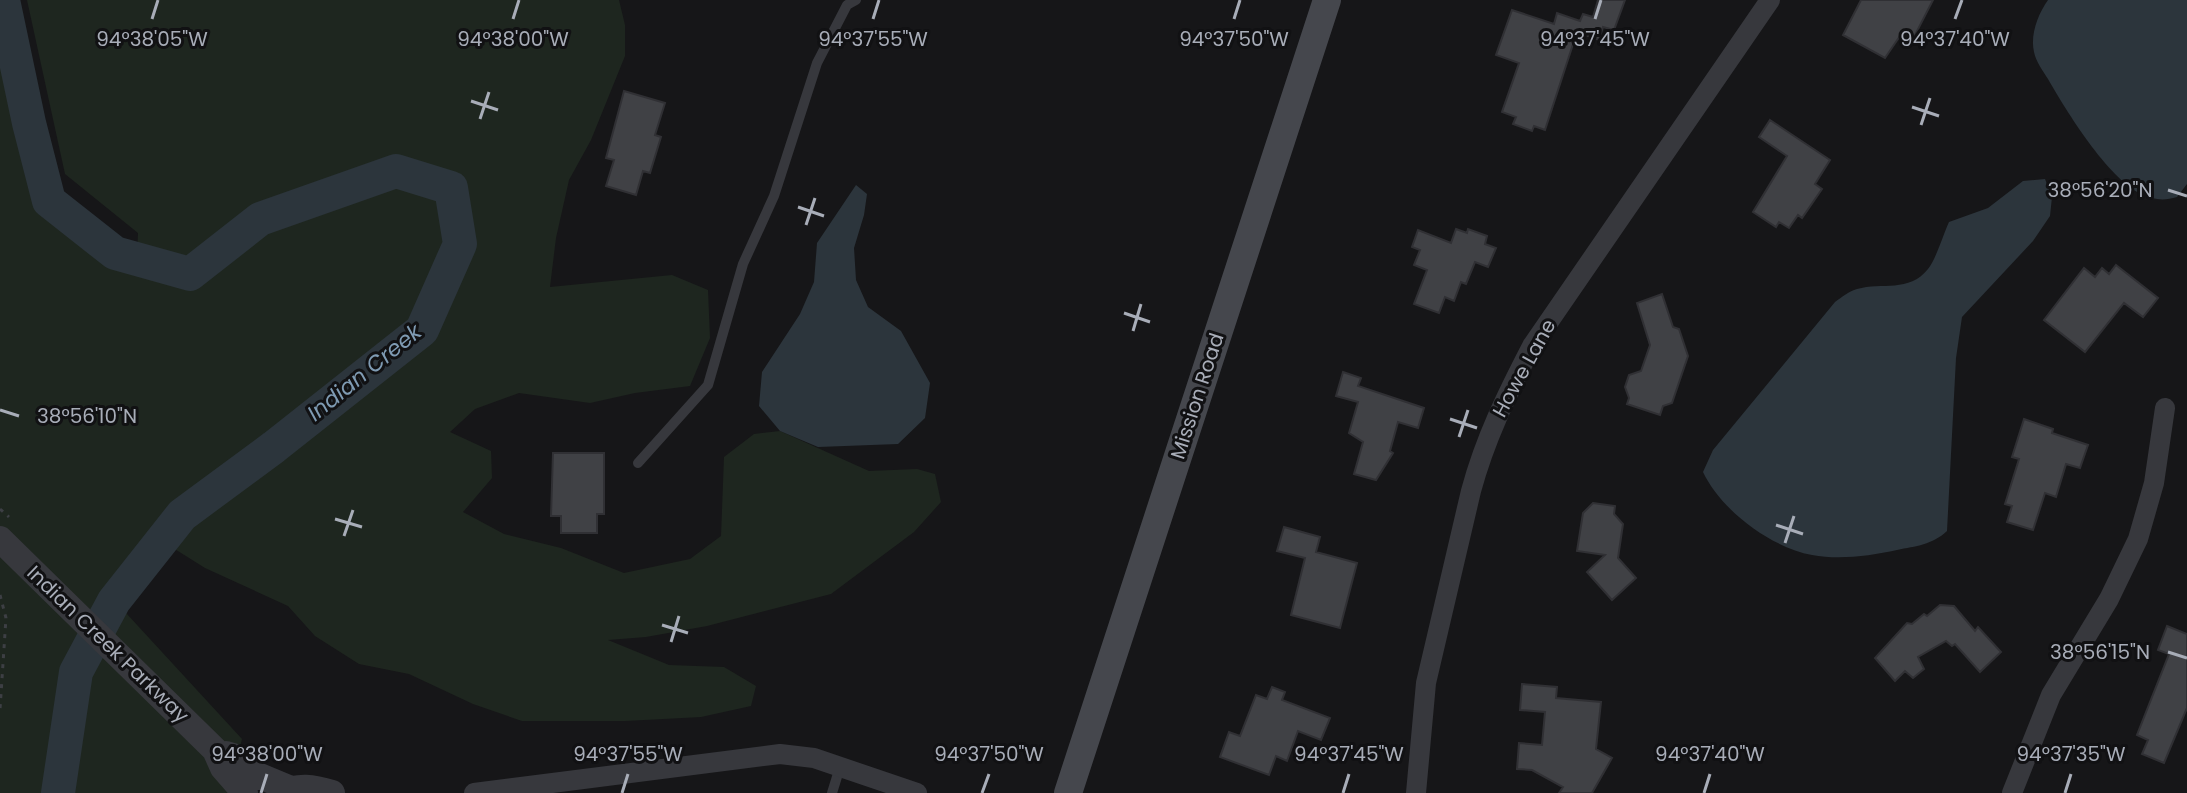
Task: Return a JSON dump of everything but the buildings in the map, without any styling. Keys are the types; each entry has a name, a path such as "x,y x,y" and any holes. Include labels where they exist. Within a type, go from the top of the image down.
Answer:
{"main road":[{"name":"Mission Road","path":"1068,793 1327,0"}],"street":[{"name":"Howe Lane","path":"1416,793 1426,683 1475,476 1502,403 1532,346 1770,0"},
{"path":"2012,793 2051,695 2109,599 2138,539 2154,483 2165,408"},
{"name":"Indian Creek Parkway","path":"0,539 215,750 223,768 245,793"},
{"name":"Indian Creek Parkway","path":"215,750 233,756 255,774 286,791 312,787 332,793"},
{"path":"474,793 780,754 814,758 917,793"}],"lane":[{"path":"638,463 708,385 743,264 774,196 817,63 847,5 856,0"},
{"path":"832,793 840,767"}],"path":[{"path":"0,595 6,618 0,709"}],"shaded area":[{"path":"0,0 3,0 49,201 115,253 137,259 138,233 65,174 27,0 619,0 625,25 625,56 591,140 569,180 556,238 550,287 672,275 708,290 710,338 690,386 590,403 519,393 475,409 450,432 491,451 492,478 463,512 504,534 561,548 624,573 690,559 721,536 724,457 754,434 780,431 869,471 917,469 935,474 941,502 914,532 831,594 707,626 608,640 669,665 724,667 756,686 751,706 701,717 625,721 522,721 473,704 409,674 359,664 315,636 288,606 205,568 162,541 115,601 242,739 229,793 0,793"},
{"path":"2048,0 2187,0 2187,184 2177,197 2155,199 2128,186 2102,159 2077,125 2034,52 2036,25"},
{"path":"2045,179 2052,197 2050,216 2033,241 1962,317 1956,358 1947,531 1930,542 1911,547 1865,556 1822,556 1780,544 1734,513 1703,472 1713,450 1835,302 1857,289 1904,284 1921,276 1931,265 1949,222 1988,208 2023,181"},
{"path":"856,185 867,194 854,248 856,280 868,307 901,331 930,383 925,418 898,444 818,447 780,431 759,406 762,372 800,314 814,282 817,243"}],"waterway":[{"name":"Indian Creek","path":"3,0 49,201 115,253 190,274 260,219 396,171 451,188 460,244 422,330 182,515 114,601 76,672 58,793"}]}
